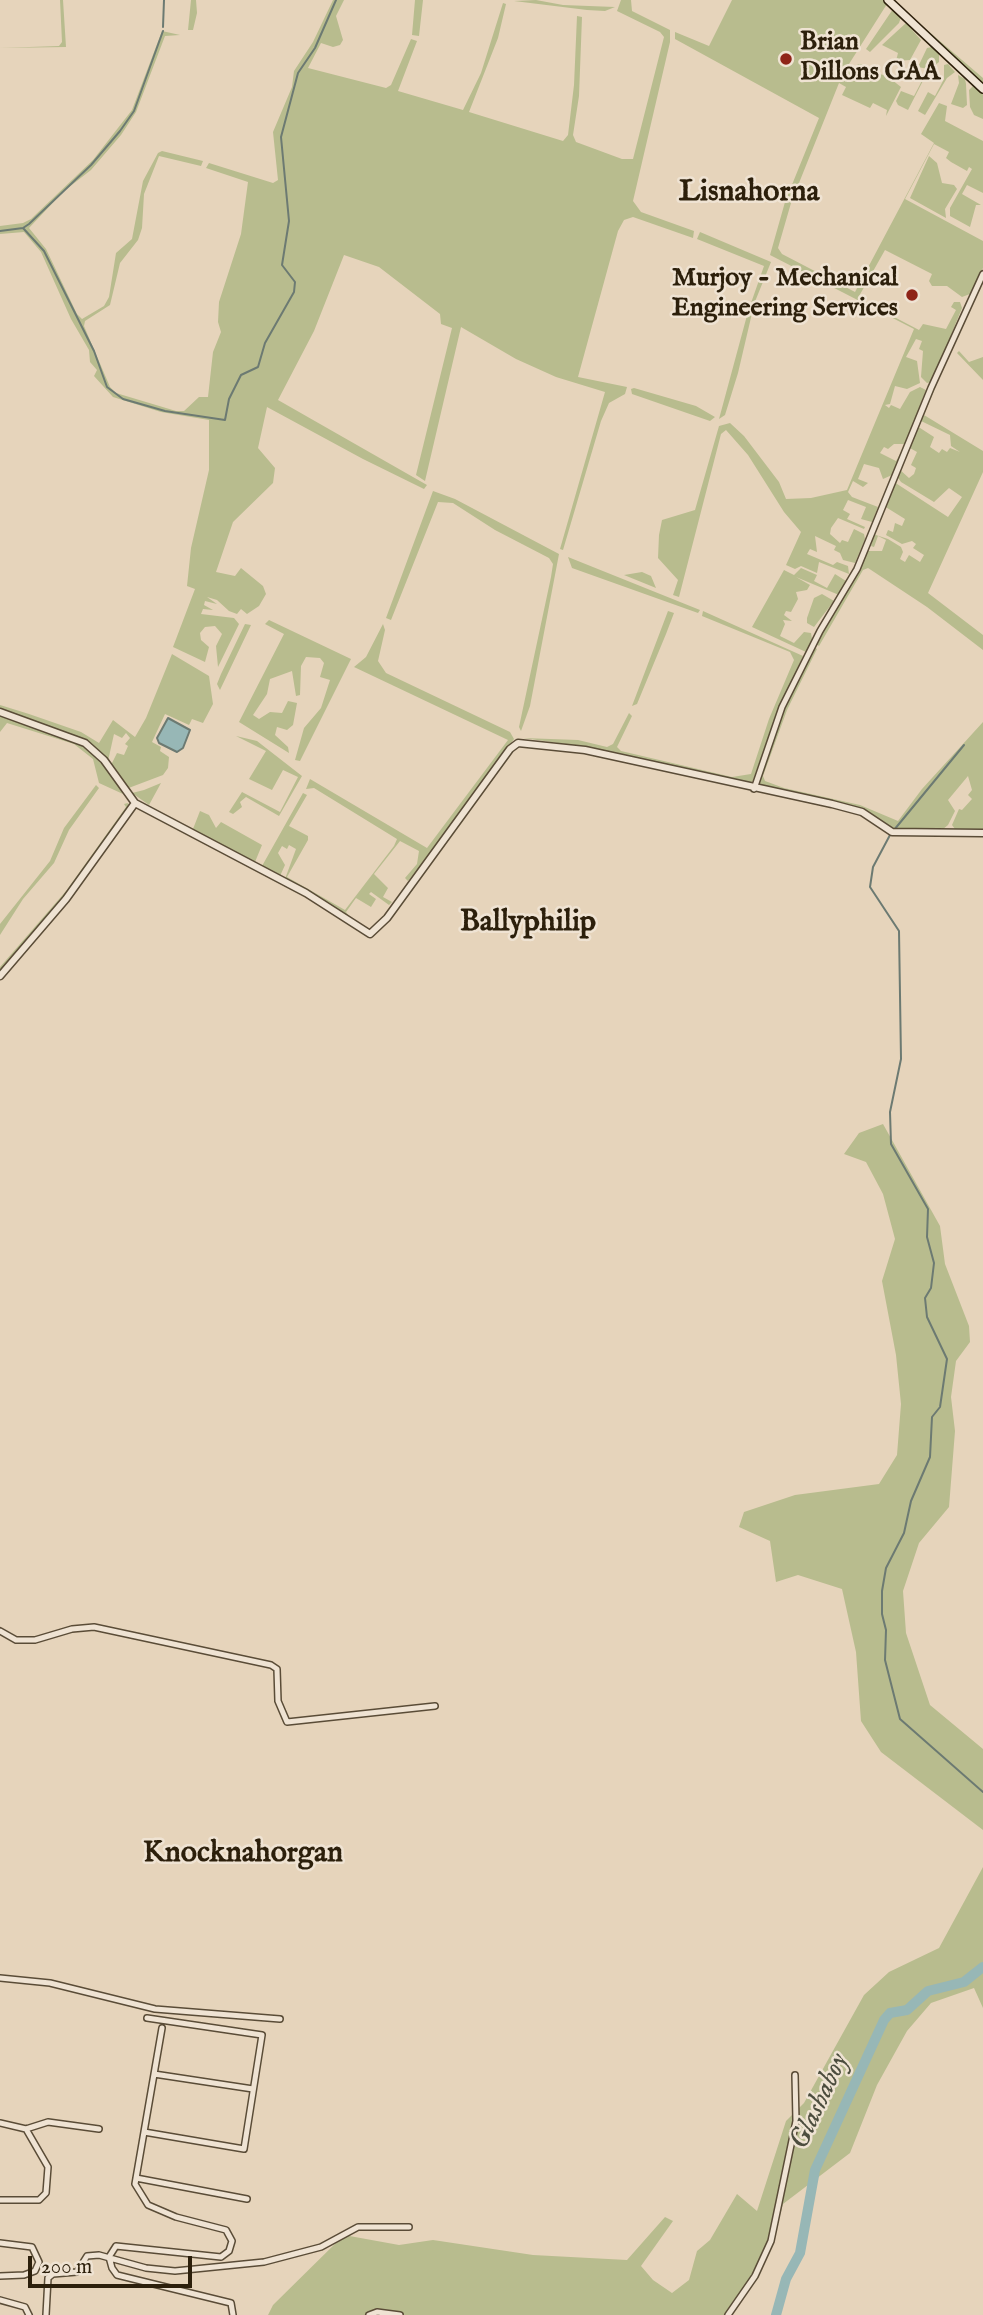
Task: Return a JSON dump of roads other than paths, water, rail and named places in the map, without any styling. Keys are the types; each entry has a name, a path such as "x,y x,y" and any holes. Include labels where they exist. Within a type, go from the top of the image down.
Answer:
{"main road":[{"path":"888,0 983,89"}],"street":[{"path":"754,789 782,707 818,635 857,569 931,388 983,274"},
{"path":"0,712 85,743 104,760 135,803 306,892 372,934 510,749 518,743 585,750 855,809 892,832 983,833"},
{"path":"0,976 66,899 135,803"},
{"path":"0,1631 16,1640 35,1640 72,1629 94,1628 271,1665 277,1669 278,1702 286,1722 435,1706"},
{"path":"0,1978 50,1983 191,2014 279,2019"},
{"path":"144,2132 244,2149 262,2035 147,2018"},
{"path":"109,2257 116,2246 221,2257 229,2251 232,2241 226,2230 176,2217 148,2205 135,2184 162,2028"},
{"path":"154,2074 253,2089"},
{"path":"728,2315 755,2276 771,2241 796,2121 795,2075"},
{"path":"0,2123 26,2129 48,2122 99,2129"},
{"path":"0,2200 39,2200 46,2193 48,2167 26,2129"},
{"path":"136,2178 247,2199"},
{"path":"46,2315 48,2278 53,2274 77,2272 87,2256 109,2257 146,2268 175,2272 264,2262 321,2247 358,2227 409,2227"},
{"path":"0,2243 32,2247 39,2262 35,2271 24,2275 0,2276"},
{"path":"109,2257 117,2275 231,2303 233,2315"},
{"path":"0,2300 25,2307 29,2315"},
{"path":"369,2315 377,2312 400,2315"}],"water":[{"path":"168,718 190,730 183,748 177,752 159,743 157,738"}],"waterway":[{"path":"163,27 164,0"},
{"path":"23,228 44,251 94,351 107,387 123,399 165,411 225,420 229,399 241,375 258,367 265,343 294,292 295,282 282,265 289,221 281,137 298,73 315,48 336,0"},
{"path":"0,231 23,228 29,224 91,165 120,131 134,111 163,31"},
{"path":"894,830 964,745"},
{"path":"890,835 873,867 870,887 899,931 901,1059 890,1112 891,1144 928,1209 927,1237 934,1263 931,1288 925,1298 927,1317 947,1359 940,1407 932,1417 930,1457 911,1501 904,1533 886,1568 882,1591 882,1614 886,1630 885,1660 900,1719 983,1792"},
{"name":"Glashaboy","path":"776,2315 786,2279 800,2253 815,2170 884,2020 890,2013 907,2010 928,1991 964,1982 983,1967"}],"place":[{"name":"Brian Dillons GAA","path":"786,59"},
{"name":"Murjoy - Mechanical Engineering Services","path":"912,295"}],"district":[{"name":"Lisnahorna","path":"749,194"},
{"name":"Ballyphilip","path":"528,924"},
{"name":"Knocknahorgan","path":"243,1855"}]}
